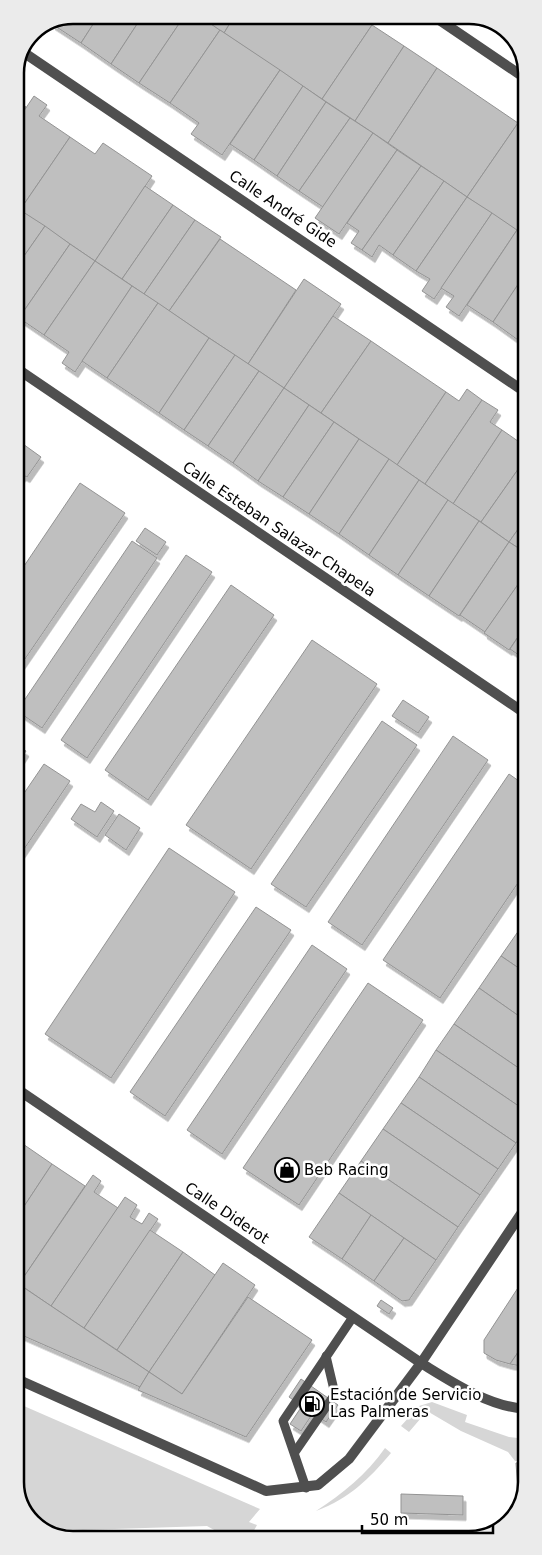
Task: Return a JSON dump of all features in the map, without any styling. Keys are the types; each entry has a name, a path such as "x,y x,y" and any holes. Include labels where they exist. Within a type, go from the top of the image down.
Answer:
{"street":[{"path":"445,24 518,73"},
{"name":"Calle André Gide","path":"28,55 518,387"},
{"name":"Calle Esteban Salazar Chapela","path":"24,373 518,709"},
{"name":"Calle Diderot","path":"24,1094 421,1363 450,1381 486,1398 518,1407"},
{"path":"24,1382 266,1491 306,1488 318,1485 349,1459 421,1363 518,1218"}],"lane":[{"path":"306,1488 283,1421 352,1316"},
{"path":"295,1452 335,1394 326,1356"}],"shaded area":[{"path":"432,1402 467,1415 465,1422 509,1437 518,1438 518,1461 515,1461 508,1452 461,1431 427,1411 409,1432 401,1426 419,1406"},
{"path":"24,1406 260,1509 249,1522 257,1525 254,1531 216,1531 207,1526 83,1530 57,1529 51,1526 38,1517 25,1495"},
{"path":"385,1448 391,1453 366,1480 349,1494 316,1511 354,1483"}],"building":[{"path":"73,24 93,24 81,43 57,27"},
{"path":"93,24 137,24 111,64 81,43"},
{"path":"137,24 179,24 139,83 111,64"},
{"path":"179,24 211,24 220,30 170,103 139,83"},
{"path":"211,24 230,24 224,33"},
{"path":"230,24 372,25 322,99 224,33"},
{"path":"372,25 404,46 355,121 322,99"},
{"path":"220,30 280,70 222,155 191,134 199,123 170,103"},
{"path":"404,46 437,68 388,143 355,121"},
{"path":"437,68 518,123 467,197 388,143"},
{"path":"280,70 303,86 254,160 230,144"},
{"path":"303,86 326,102 277,176 254,160"},
{"path":"34,96 47,105 39,116 70,137 24,204 24,111"},
{"path":"326,102 350,118 299,191 277,176"},
{"path":"350,118 373,133 323,207 299,191"},
{"path":"518,123 518,231 467,197"},
{"path":"373,133 397,150 339,234 315,218"},
{"path":"70,137 95,154 103,143 152,176 95,261 24,213 24,204"},
{"path":"397,150 421,166 362,250 351,243 359,231 347,223"},
{"path":"421,166 444,181 393,255 379,245 372,257 362,250"},
{"path":"444,181 467,197 416,271 393,255"},
{"path":"145,186 173,205 122,279 95,261"},
{"path":"467,197 492,213 434,299 422,291 430,279 416,271"},
{"path":"173,205 195,220 144,294 122,279"},
{"path":"24,213 45,226 24,256"},
{"path":"492,213 517,230 459,316 446,307 454,296 441,288"},
{"path":"195,220 221,237 169,311 144,294"},
{"path":"45,226 70,244 24,311 24,256"},
{"path":"517,230 518,284 493,322 467,305"},
{"path":"220,239 296,290 248,364 169,311"},
{"path":"70,244 95,261 44,335 24,321 24,311"},
{"path":"95,261 132,286 75,372 62,363 69,352 44,335"},
{"path":"304,279 341,304 284,388 248,364"},
{"path":"518,284 518,340 493,322"},
{"path":"132,286 158,303 107,378 82,361"},
{"path":"158,303 209,338 159,413 107,378"},
{"path":"333,316 371,341 321,413 284,388"},
{"path":"209,338 235,355 184,430 159,413"},
{"path":"371,341 446,392 397,465 321,413"},
{"path":"235,355 259,371 208,446 184,430"},
{"path":"259,371 284,388 233,463 208,446"},
{"path":"284,388 309,405 258,481 233,463"},
{"path":"467,389 482,400 425,484 397,465 446,392 459,401"},
{"path":"482,400 498,410 490,422 502,430 453,504 425,484"},
{"path":"309,405 334,422 283,497 258,481"},
{"path":"334,422 359,439 309,514 283,497"},
{"path":"502,430 518,441 518,469 481,522 453,504"},
{"path":"359,439 389,459 339,534 309,514"},
{"path":"24,445 41,457 27,477 24,476"},
{"path":"389,459 419,480 369,555 339,534"},
{"path":"518,469 518,529 509,542 481,522"},
{"path":"419,480 448,500 398,575 369,555"},
{"path":"80,483 125,513 24,660 24,566"},
{"path":"448,500 479,521 429,596 398,575"},
{"path":"479,521 509,542 459,616 429,596"},
{"path":"145,528 166,542 157,555 136,541"},
{"path":"518,529 518,548 509,542"},
{"path":"132,541 157,558 42,728 24,716 24,701"},
{"path":"509,542 518,548 518,585 485,632 460,615"},
{"path":"186,555 212,572 87,758 61,740"},
{"path":"518,584 518,637 509,650 484,633"},
{"path":"231,585 274,615 148,800 105,770"},
{"path":"518,637 518,654 510,649"},
{"path":"312,640 377,684 251,869 186,825"},
{"path":"403,700 429,717 418,733 392,716"},
{"path":"382,721 417,745 306,907 271,884"},
{"path":"453,736 488,760 362,945 328,922"},
{"path":"44,764 70,781 24,849 24,793"},
{"path":"509,774 518,780 518,883 440,998 383,960"},
{"path":"101,802 114,811 97,837 71,819 81,804 95,812"},
{"path":"119,814 140,828 126,850 105,835"},
{"path":"169,848 235,892 111,1078 45,1034"},
{"path":"256,907 291,930 165,1116 130,1092"},
{"path":"518,932 518,968 501,956"},
{"path":"312,945 347,969 222,1154 187,1130"},
{"path":"501,956 518,968 518,1015 479,988"},
{"path":"368,983 423,1020 299,1205 243,1168"},
{"path":"479,988 518,1015 518,1068 454,1024"},
{"path":"454,1024 518,1068 518,1106 436,1050"},
{"path":"436,1050 518,1106 518,1140 516,1143 419,1077"},
{"path":"419,1077 516,1143 498,1169 401,1103"},
{"path":"401,1103 498,1169 480,1195 383,1129"},
{"path":"383,1129 480,1195 458,1227 361,1161"},
{"path":"24,1145 52,1164 24,1206"},
{"path":"361,1161 458,1227 436,1260 339,1193"},
{"path":"52,1164 85,1186 24,1277 24,1206"},
{"path":"93,1175 101,1181 94,1192 118,1208 51,1306 24,1287 24,1277"},
{"path":"339,1193 371,1215 342,1259 309,1237"},
{"path":"125,1197 137,1205 130,1217 142,1224 149,1213 158,1219 84,1328 51,1306"},
{"path":"371,1215 404,1238 374,1281 342,1259"},
{"path":"150,1230 183,1252 117,1350 84,1328"},
{"path":"404,1238 436,1260 409,1300 402,1301 374,1281"},
{"path":"183,1252 215,1275 149,1372 117,1350"},
{"path":"223,1263 255,1285 182,1394 149,1372"},
{"path":"24,1288 149,1372 140,1387 24,1336"},
{"path":"518,1288 518,1352 510,1364 496,1360 484,1353 484,1340"},
{"path":"248,1297 312,1340 246,1437 138,1390 149,1372 182,1394"},
{"path":"381,1300 393,1308 389,1314 377,1306"},
{"path":"518,1352 518,1365 510,1364"},
{"path":"301,1379 338,1405 326,1422 313,1413 301,1431 290,1424 302,1406 289,1397"},
{"path":"516,1463 518,1463 518,1486"},
{"path":"401,1494 463,1496 463,1515 401,1513"}],"place":[{"name":"Beb Racing","path":"287,1170"},
{"name":"Estación de Servicio Las Palmeras","path":"312,1404"}]}
